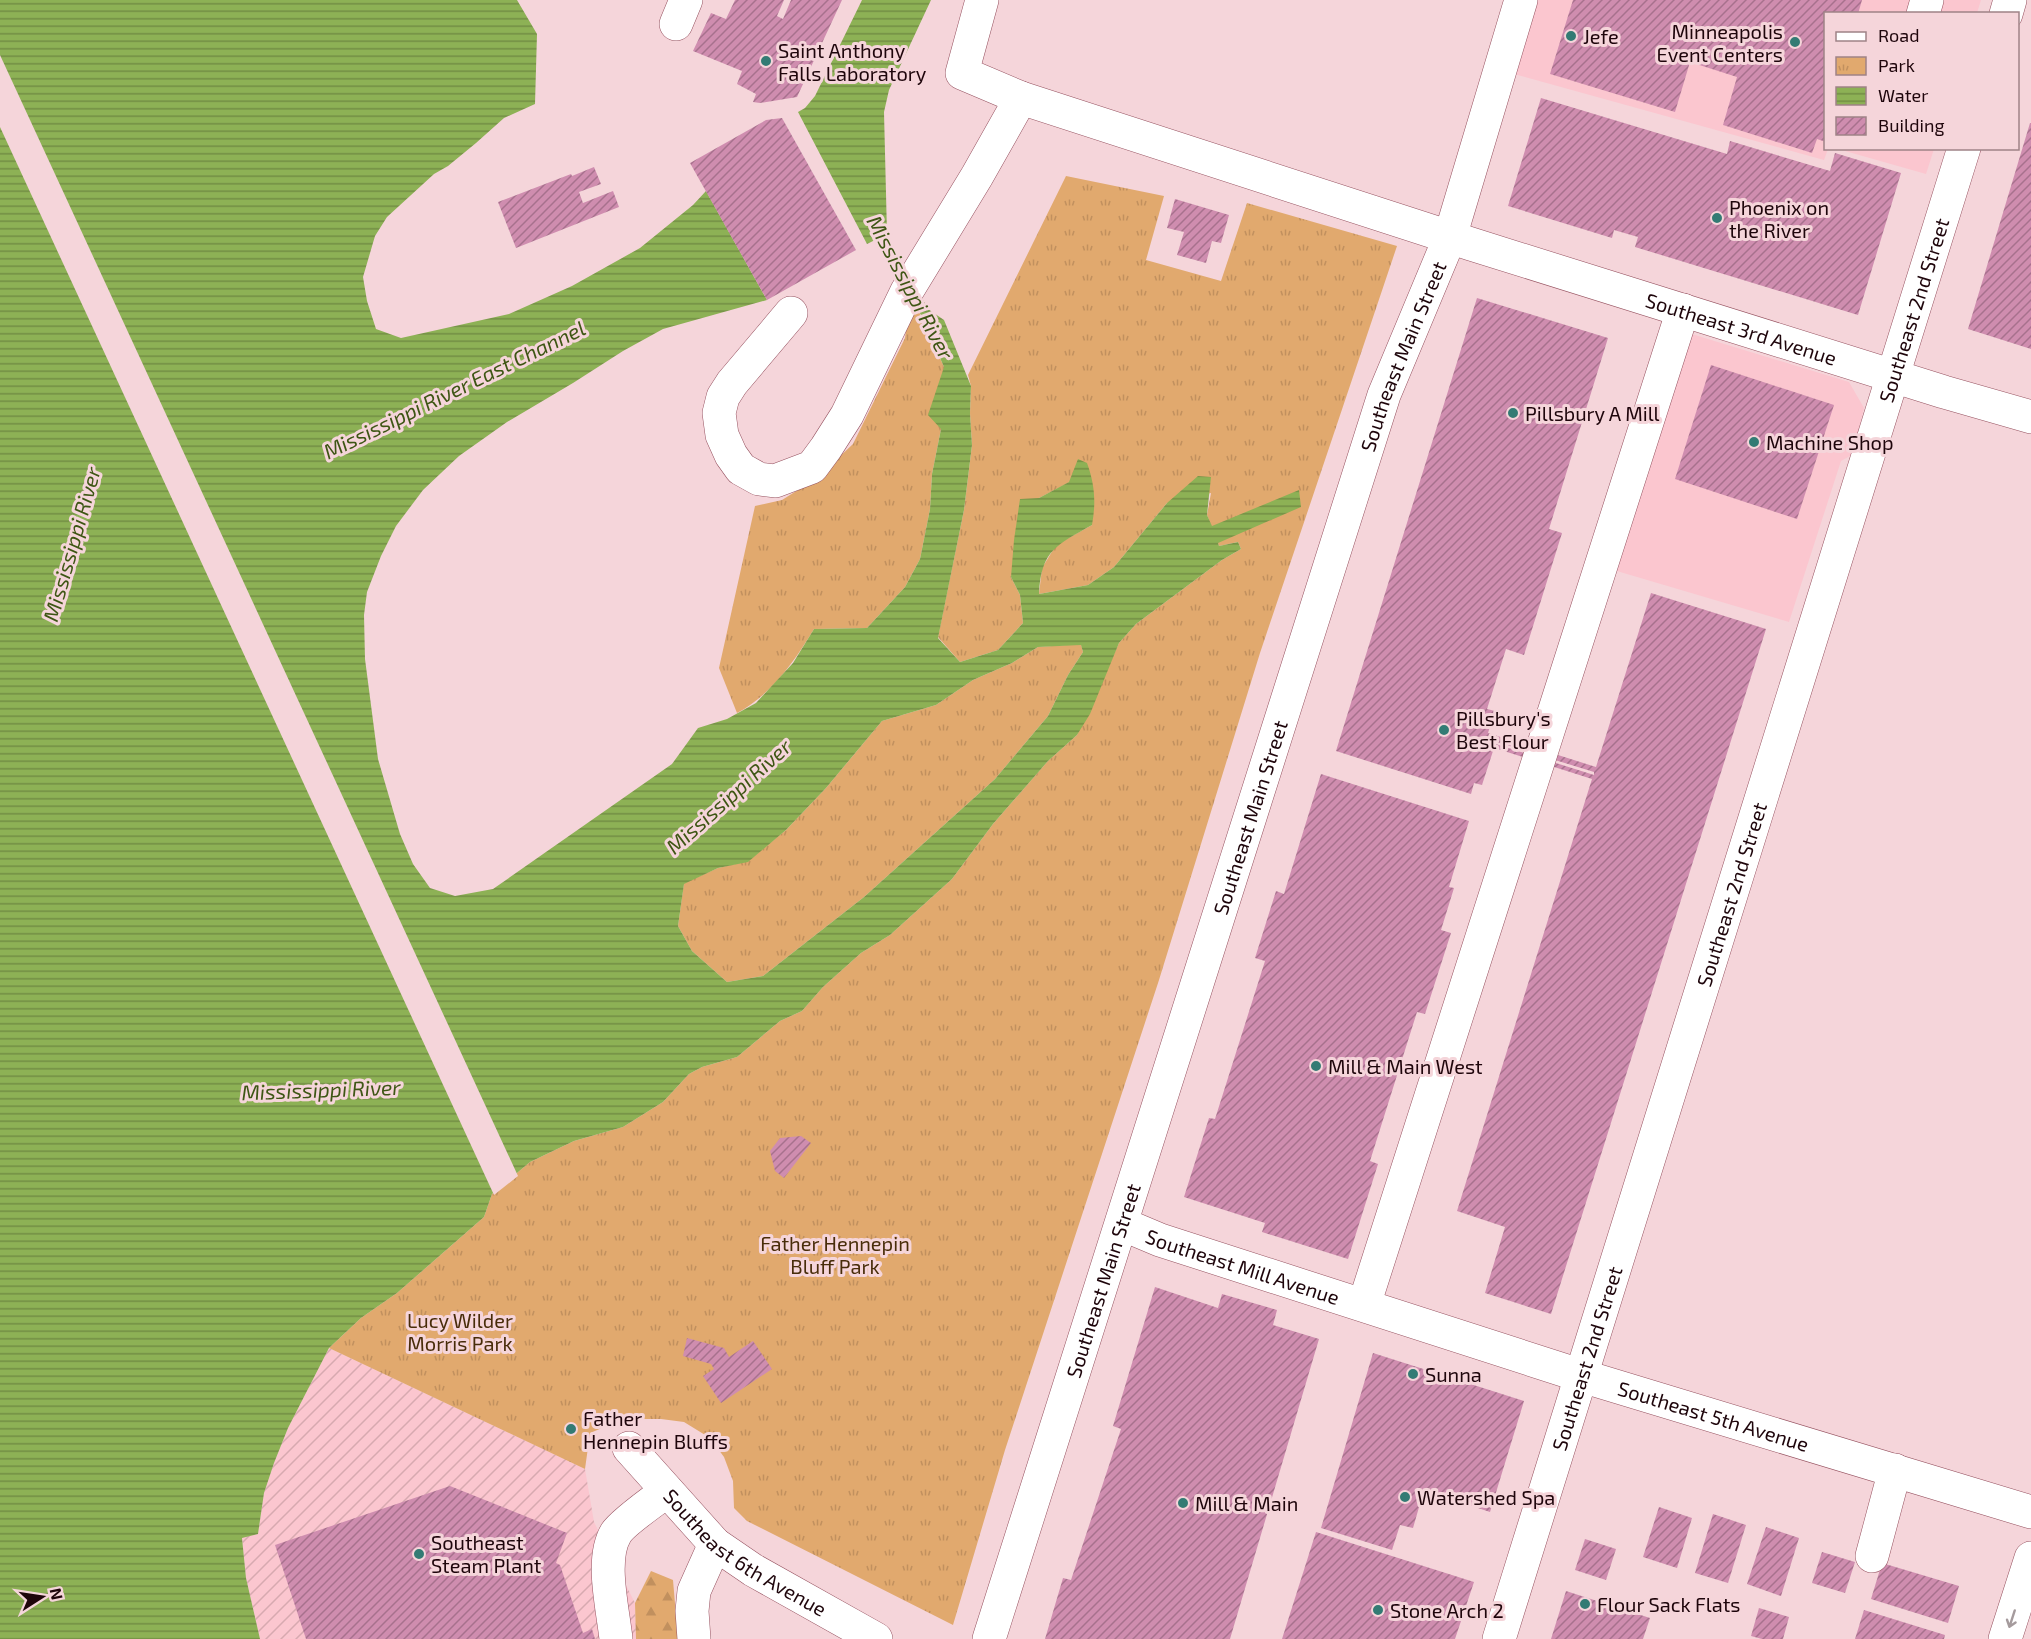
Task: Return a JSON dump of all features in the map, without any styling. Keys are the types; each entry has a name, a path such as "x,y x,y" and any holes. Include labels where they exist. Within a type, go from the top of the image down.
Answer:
{"street":[{"name":"Southeast 3rd Avenue","path":"982,0 962,73 1021,98 1450,237 2031,417"},
{"name":"Southeast Main Street","path":"989,1639 1384,395 1450,237 1521,0"},
{"path":"791,313 732,383 723,397 719,413 722,435 731,455 741,470 759,479 775,481 812,467 847,415 910,286 1021,98"},
{"name":"Southeast 2nd Street","path":"1498,1639 1963,150"},
{"path":"1364,1305 1683,310"},
{"name":"Southeast Mill Avenue","path":"1122,1224 1160,1240 1364,1305"},
{"name":"Southeast 5th Avenue","path":"1364,1305 1582,1376 2031,1512"},
{"name":"Southeast 6th Avenue","path":"629,1448 716,1544 753,1570 876,1639"},
{"path":"1872,1556 1895,1470"},
{"path":"616,1639 608,1553 617,1531 667,1491"},
{"path":"694,1639 692,1611 694,1591 716,1544"},
{"path":"2005,1639 2031,1558"}],"shaded area":[{"path":"1537,0 1981,0 1977,12 1824,12 1824,150 1828,150 1824,160 1514,74"},
{"path":"1842,150 1934,150 1926,174"},
{"path":"1685,332 1849,382 1864,408 1852,455 1841,461 1789,622 1610,569"},
{"name":"Southeast Steam Plant","path":"329,1348 585,1469 594,1522 635,1603 636,1639 260,1639 246,1578 242,1537 258,1534 264,1493 274,1463 288,1428"}],"green space":[{"name":"Father Hennepin Bluff Park","path":"1066,176 1164,196 1146,260 1221,281 1247,203 1397,246 1260,653 1159,980 1005,1450 953,1625 747,1521 734,1508 733,1481 724,1457 710,1438 684,1422 661,1419 624,1419 590,1433 585,1469 329,1348 361,1318 397,1293 484,1217 492,1194 530,1162 574,1141 623,1127 663,1102 689,1074 702,1067 737,1057 780,1021 802,1011 823,987 861,953 890,935 952,879 993,824 1048,761 1077,735 1119,643 1136,624 1222,560 1241,549 1238,542 1219,546 1207,515 1211,493 1167,503 1114,567 1088,585 1039,594 1042,568 1056,545 1092,525 1070,482 1039,498 1011,577 1020,595 1023,623 998,650 960,662 938,637 964,510 972,445 971,386 968,375"},
{"path":"914,301 944,367 941,429 932,474 930,509 920,559 905,587 867,628 814,629 781,677 761,697 737,713 719,668 755,506 782,500 817,478 853,444 905,338 909,308"},
{"path":"1081,644 1083,652 1068,675 1048,716 995,779 864,897 763,976 727,982 692,951 678,926 684,883 718,868 748,861 786,830 826,788 882,721 936,705 973,680 1012,663 1038,647"},
{"path":"651,1571 673,1580 678,1639 636,1639 635,1603"}],"water":[{"path":"0,0 517,0 537,34 535,104 504,118 448,166 434,174 387,217 375,236 363,277 367,301 376,329 401,338 509,314 572,286 640,248 693,205 706,191 767,300 663,329 623,351 507,422 459,456 423,490 396,526 367,592 364,615 365,659 378,759 400,834 413,864 430,888 455,896 493,889 672,764 698,728 727,719 756,703 793,663 814,629 867,628 905,587 920,559 930,509 932,474 941,429 928,415 944,367 921,315 877,239 867,244 798,112 805,108 815,96 862,0 931,0 889,90 884,112 887,234 928,309 944,320 971,386 972,445 964,510 938,638 960,662 998,650 1023,623 1020,595 1011,577 1020,499 1039,498 1069,482 1078,459 1087,463 1092,479 1094,509 1092,525 1053,550 1043,567 1039,594 1088,585 1114,567 1167,503 1198,476 1211,477 1207,515 1212,526 1299,490 1301,507 1218,543 1219,546 1238,542 1241,549 1222,560 1136,624 1119,643 1090,714 1077,735 1048,761 993,824 952,879 890,935 861,953 823,987 802,1011 780,1021 737,1057 702,1067 689,1074 663,1102 623,1127 574,1141 530,1162 492,1194 484,1217 397,1293 361,1318 329,1348 288,1428 274,1463 264,1493 258,1534 242,1538 246,1578 260,1639 0,1639","holes":["1081,645 1083,652 1068,675 1048,716 995,779 864,897 763,976 727,982 692,951 678,926 684,884 718,868 748,862 786,830 826,788 882,721 936,705 973,680 1012,663 1038,647"]}],"pier":[{"path":"0,55 518,1176 494,1195 0,127"}],"building":[{"name":"Saint Anthony Falls Laboratory","path":"735,0 784,0 777,16 783,19 791,0 842,0 797,97 753,102 756,94 737,84 742,71 693,51 711,13 726,19"},
{"path":"1573,0 1862,0 1859,12 1824,12 1824,141 1817,139 1812,153 1723,125 1737,77 1690,62 1675,112 1550,74"},
{"name":"Phoenix on the River","path":"1541,98 1727,154 1730,141 1830,171 1835,153 1901,173 1858,315 1635,247 1638,237 1614,230 1612,238 1508,206"},
{"path":"782,118 856,250 767,300 690,163 766,120"},
{"path":"2031,123 2031,349 1968,329"},
{"path":"594,167 601,184 579,192 583,203 613,191 619,207 516,248 498,202"},
{"path":"1175,199 1229,215 1221,243 1212,241 1206,263 1177,255 1184,232 1167,228"},
{"path":"1477,298 1608,338 1549,529 1562,533 1524,655 1506,649 1487,709 1495,711 1488,733 1596,767 1651,593 1766,629 1551,1314 1485,1293 1505,1227 1457,1211 1592,779 1485,745 1484,748 1493,751 1482,785 1474,783 1471,794 1336,751","holes":["1487,739 1594,772 1594,775 1486,741"]},
{"name":"Machine Shop","path":"1711,365 1834,405 1797,519 1675,479"},
{"name":"Mill & Main West","path":"1321,774 1469,821 1449,887 1454,888 1441,930 1451,933 1425,1014 1417,1012 1370,1161 1378,1164 1348,1259 1262,1232 1265,1223 1184,1197 1209,1118 1215,1119 1265,961 1255,958 1276,891 1284,894"},
{"path":"801,1136 811,1143 784,1178 775,1171 770,1151 780,1138"},
{"name":"Mill & Main","path":"1155,1287 1218,1308 1222,1294 1277,1310 1273,1325 1319,1339 1230,1639 1045,1639 1063,1578 1071,1580 1121,1429 1113,1426"},
{"path":"687,1338 724,1348 729,1357 753,1341 772,1369 721,1403 703,1376 714,1369 711,1364 683,1356"},
{"path":"1373,1353 1524,1401 1490,1512 1424,1490 1413,1528 1400,1525 1392,1550 1321,1528"},
{"name":"Southeast Steam Plant","path":"450,1486 567,1533 556,1563 560,1565 583,1633 592,1629 595,1639 306,1639 275,1545"},
{"path":"1659,1507 1692,1518 1677,1568 1643,1557"},
{"path":"1713,1514 1746,1525 1728,1583 1695,1573"},
{"path":"1766,1527 1799,1538 1781,1596 1747,1584"},
{"name":"Stone Arch 2","path":"1316,1532 1474,1582 1455,1639 1282,1639"},
{"path":"1585,1539 1616,1549 1606,1580 1575,1570"},
{"path":"1822,1552 1855,1562 1845,1593 1812,1583"},
{"path":"1882,1563 1959,1586 1948,1623 1871,1599"},
{"name":"Flour Sack Flats","path":"1566,1591 1650,1618 1643,1639 1551,1639"},
{"path":"1759,1608 1789,1617 1783,1639 1762,1639 1751,1636"},
{"path":"1864,1610 1945,1635 1944,1639 1855,1639"}],"place":[{"name":"Jefe","path":"1571,36"},
{"name":"Minneapolis Event Centers","path":"1795,42"},
{"name":"Saint Anthony Falls Laboratory","path":"766,61"},
{"name":"Phoenix on the River","path":"1717,218"},
{"name":"Pillsbury A Mill","path":"1513,413"},
{"name":"Machine Shop","path":"1754,442"},
{"name":"Pillsbury's Best Flour","path":"1444,730"},
{"name":"Mill & Main West","path":"1316,1066"},
{"name":"Sunna","path":"1413,1374"},
{"name":"Father Hennepin Bluffs","path":"571,1429"},
{"name":"Watershed Spa","path":"1405,1497"},
{"name":"Mill & Main","path":"1183,1503"},
{"name":"Southeast Steam Plant","path":"419,1554"},
{"name":"Flour Sack Flats","path":"1585,1604"},
{"name":"Stone Arch 2","path":"1378,1610"}],"water label":[{"name":"Mississippi River","path":"911,287"},
{"name":"Mississippi River East Channel","path":"454,389"},
{"name":"Mississippi River","path":"71,544"},
{"name":"Mississippi River","path":"728,796"},
{"name":"Mississippi River","path":"321,1089"}],"park label":[{"name":"Lucy Wilder Morris Park","path":"460,1332"}]}
